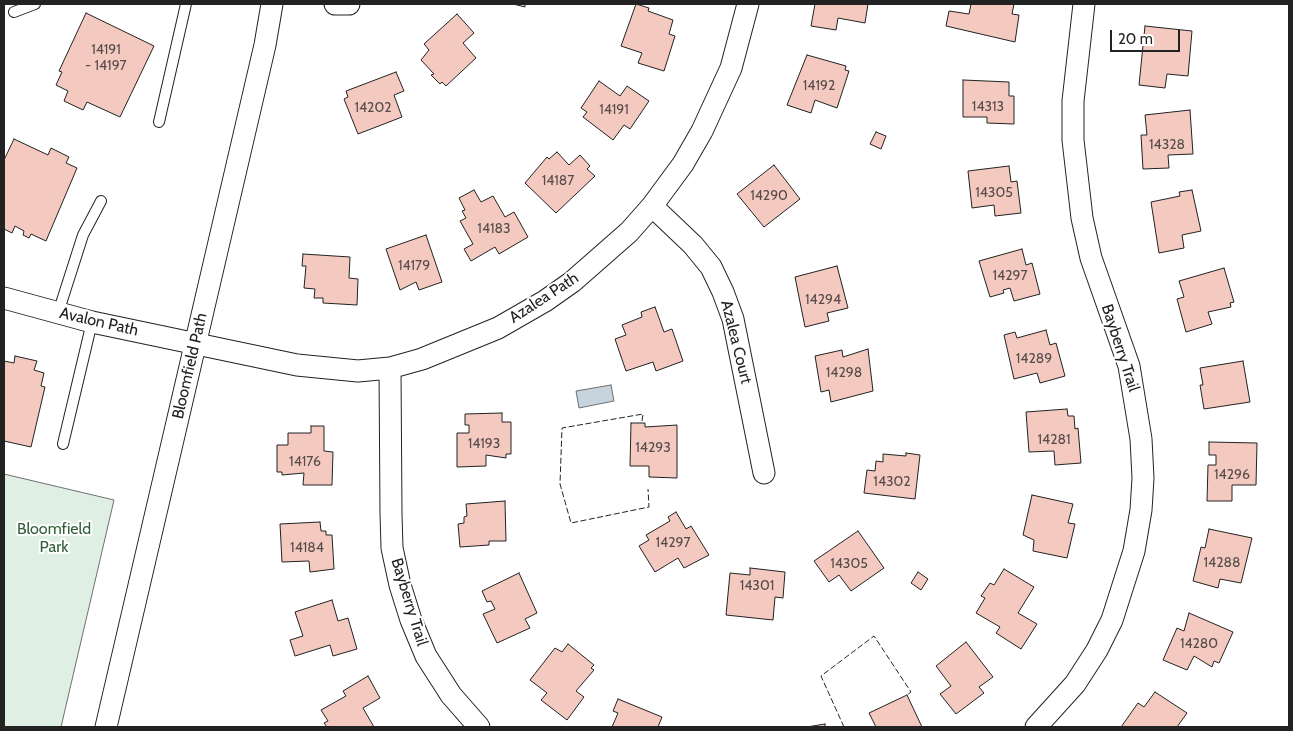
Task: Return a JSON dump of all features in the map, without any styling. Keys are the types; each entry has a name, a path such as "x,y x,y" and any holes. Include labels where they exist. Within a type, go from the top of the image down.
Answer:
{"street":[{"name":"Bloomfield Path","path":"106,727 265,45 272,4"},
{"path":"334,4 348,4"},
{"name":"Azalea Path","path":"195,342 267,359 322,368 358,371 390,368 422,359 498,328 545,301 602,257 652,206 683,164 718,99 731,68 748,4"},
{"name":"Bayberry Trail","path":"1036,727 1075,684 1097,650 1112,620 1134,552 1142,486 1141,439 1129,366 1091,258 1078,190 1073,101 1084,4"},
{"name":"Azalea Court","path":"652,206 693,245 711,267 724,292 734,319 764,473"},
{"name":"Avalon Path","path":"4,298 92,322 195,342"},
{"name":"Bayberry Trail","path":"390,368 390,514 392,548 400,585 426,656 451,695 479,727"}],"lane":[{"path":"14,12 35,4"},
{"path":"159,122 186,4"},
{"path":"58,313 83,235 101,201"},
{"path":"63,444 92,322"}],"green space":[{"name":"Bloomfield Park","path":"4,474 114,500 61,727 4,727"}],"shaded area":[{"path":"611,385 614,401 579,408 576,391"}],"building":[{"path":"513,4 525,4 525,7"},
{"path":"636,4 649,8 648,11 673,20 669,34 675,36 664,71 638,63 642,53 621,46"},
{"path":"815,4 868,4 865,23 838,18 836,30 811,26"},
{"path":"971,4 1014,4 1012,14 1019,15 1015,42 946,26 949,11 969,14"},
{"path":"86,13 154,46 120,117 87,102 83,110 64,101 68,91 56,85 62,72 59,71"},
{"path":"457,14 474,33 463,43 476,58 446,86 442,82 440,84 431,75 434,74 421,60 429,50 424,44"},
{"path":"1145,26 1192,31 1188,76 1167,74 1165,88 1139,85"},
{"path":"807,55 846,66 845,70 849,71 837,108 815,100 811,113 787,105"},
{"path":"396,72 404,91 394,95 402,117 358,134 344,99 348,97 346,91"},
{"path":"963,80 1009,82 1009,96 1014,96 1014,124 987,123 987,117 963,117"},
{"path":"599,81 620,96 627,86 649,101 630,129 624,125 613,140 583,117 587,112 581,108"},
{"path":"1190,110 1193,154 1168,155 1169,168 1143,169 1141,135 1147,135 1145,115"},
{"path":"876,132 886,136 881,149 870,144"},
{"path":"14,139 48,155 51,148 69,157 66,163 77,168 46,241 31,234 29,238 23,235 24,231 15,226 12,233 4,229 4,160"},
{"path":"557,152 569,165 580,155 590,166 587,169 595,176 556,213 525,183 547,157 549,159"},
{"path":"774,165 800,199 764,227 737,194"},
{"path":"1009,166 1011,182 1017,181 1021,213 995,216 994,205 972,208 968,171"},
{"path":"474,190 481,202 493,196 505,217 514,212 528,237 499,254 495,247 471,261 464,249 473,244 460,221 466,218 462,211 465,210 459,198"},
{"path":"1192,190 1201,231 1182,235 1184,248 1159,253 1151,202 1180,196 1179,192"},
{"path":"426,235 442,282 419,290 416,282 400,290 386,249"},
{"path":"1022,249 1026,265 1032,263 1040,294 1014,301 1010,288 1003,290 1004,293 990,297 979,261"},
{"path":"303,254 350,257 349,278 358,279 357,305 323,303 323,298 314,298 315,289 304,288 306,266 302,266"},
{"path":"837,266 848,308 827,313 829,321 805,327 795,277"},
{"path":"1224,268 1234,302 1230,303 1231,307 1208,312 1212,324 1186,332 1177,299 1184,297 1179,281"},
{"path":"655,307 664,332 672,329 683,361 656,371 653,362 626,371 615,339 626,335 622,325 642,317 641,312"},
{"path":"1046,330 1050,345 1056,343 1065,376 1040,383 1037,373 1014,379 1004,335 1015,332 1017,338"},
{"path":"868,349 873,391 831,402 829,390 821,392 815,356 842,350 843,357"},
{"path":"15,356 37,361 34,370 44,373 41,386 45,387 31,447 4,441 4,361 14,363"},
{"path":"1243,361 1250,402 1204,409 1200,385 1203,385 1200,368"},
{"path":"1067,409 1068,416 1074,416 1075,429 1078,428 1081,463 1055,465 1054,451 1029,452 1026,412"},
{"path":"502,413 502,422 511,422 511,454 506,454 506,458 486,455 486,466 457,467 457,433 469,433 469,425 465,425 465,414"},
{"path":"631,423 645,423 645,427 677,425 677,478 649,477 649,466 630,466"},
{"path":"311,426 324,426 324,451 333,452 332,485 303,485 304,473 282,475 282,472 277,472 277,445 288,445 288,433 311,433"},
{"path":"1209,442 1257,443 1256,485 1232,485 1232,501 1207,501 1208,465 1216,465 1216,455 1209,455"},
{"path":"906,453 920,455 915,499 864,493 867,470 875,471 876,461 883,462 883,454 906,456"},
{"path":"1032,495 1073,504 1068,523 1075,524 1067,558 1033,551 1034,540 1023,535"},
{"path":"505,501 506,541 489,541 489,545 460,547 458,524 464,523 464,517 467,516 466,504"},
{"path":"676,512 686,529 691,526 709,555 684,568 678,558 655,572 639,546 649,540 646,535 670,521 668,517"},
{"path":"320,522 321,531 326,531 326,535 332,535 334,569 310,572 309,561 282,562 280,524"},
{"path":"1209,529 1252,538 1241,583 1220,579 1218,588 1193,581 1201,547 1205,548"},
{"path":"858,531 884,568 851,591 839,575 829,582 814,561"},
{"path":"750,568 785,572 783,598 775,597 773,620 726,615 730,573 750,575"},
{"path":"1004,569 1034,587 1018,613 1037,624 1021,649 996,633 1000,627 976,613 985,598 981,596 990,583 994,585"},
{"path":"918,572 928,579 921,590 911,583"},
{"path":"519,573 537,613 525,619 530,628 497,643 483,614 495,609 491,601 487,602 482,591"},
{"path":"332,600 338,621 348,618 357,649 333,656 330,645 295,656 290,640 303,636 295,612"},
{"path":"1189,613 1233,632 1219,663 1214,661 1212,667 1194,656 1187,670 1163,660 1177,628 1184,631"},
{"path":"966,642 993,677 979,687 984,693 956,714 940,694 951,686 936,666"},
{"path":"568,644 594,665 591,668 594,670 576,691 584,697 567,720 541,700 547,693 530,680 555,648 562,652"},
{"path":"368,676 380,698 363,708 374,727 327,727 324,723 328,721 321,710 346,696 343,691"},
{"path":"1155,692 1187,713 1177,727 1121,727 1138,703 1144,707"},
{"path":"907,695 922,727 876,727 869,713"},
{"path":"618,699 662,717 658,727 612,727 618,713 613,711"},
{"path":"825,724 825,727 807,727"}],"fence":[{"path":"642,421 643,414 562,428 560,484 571,523 649,507 648,489"},
{"path":"844,727 821,676 874,636 911,692 907,695"}]}
